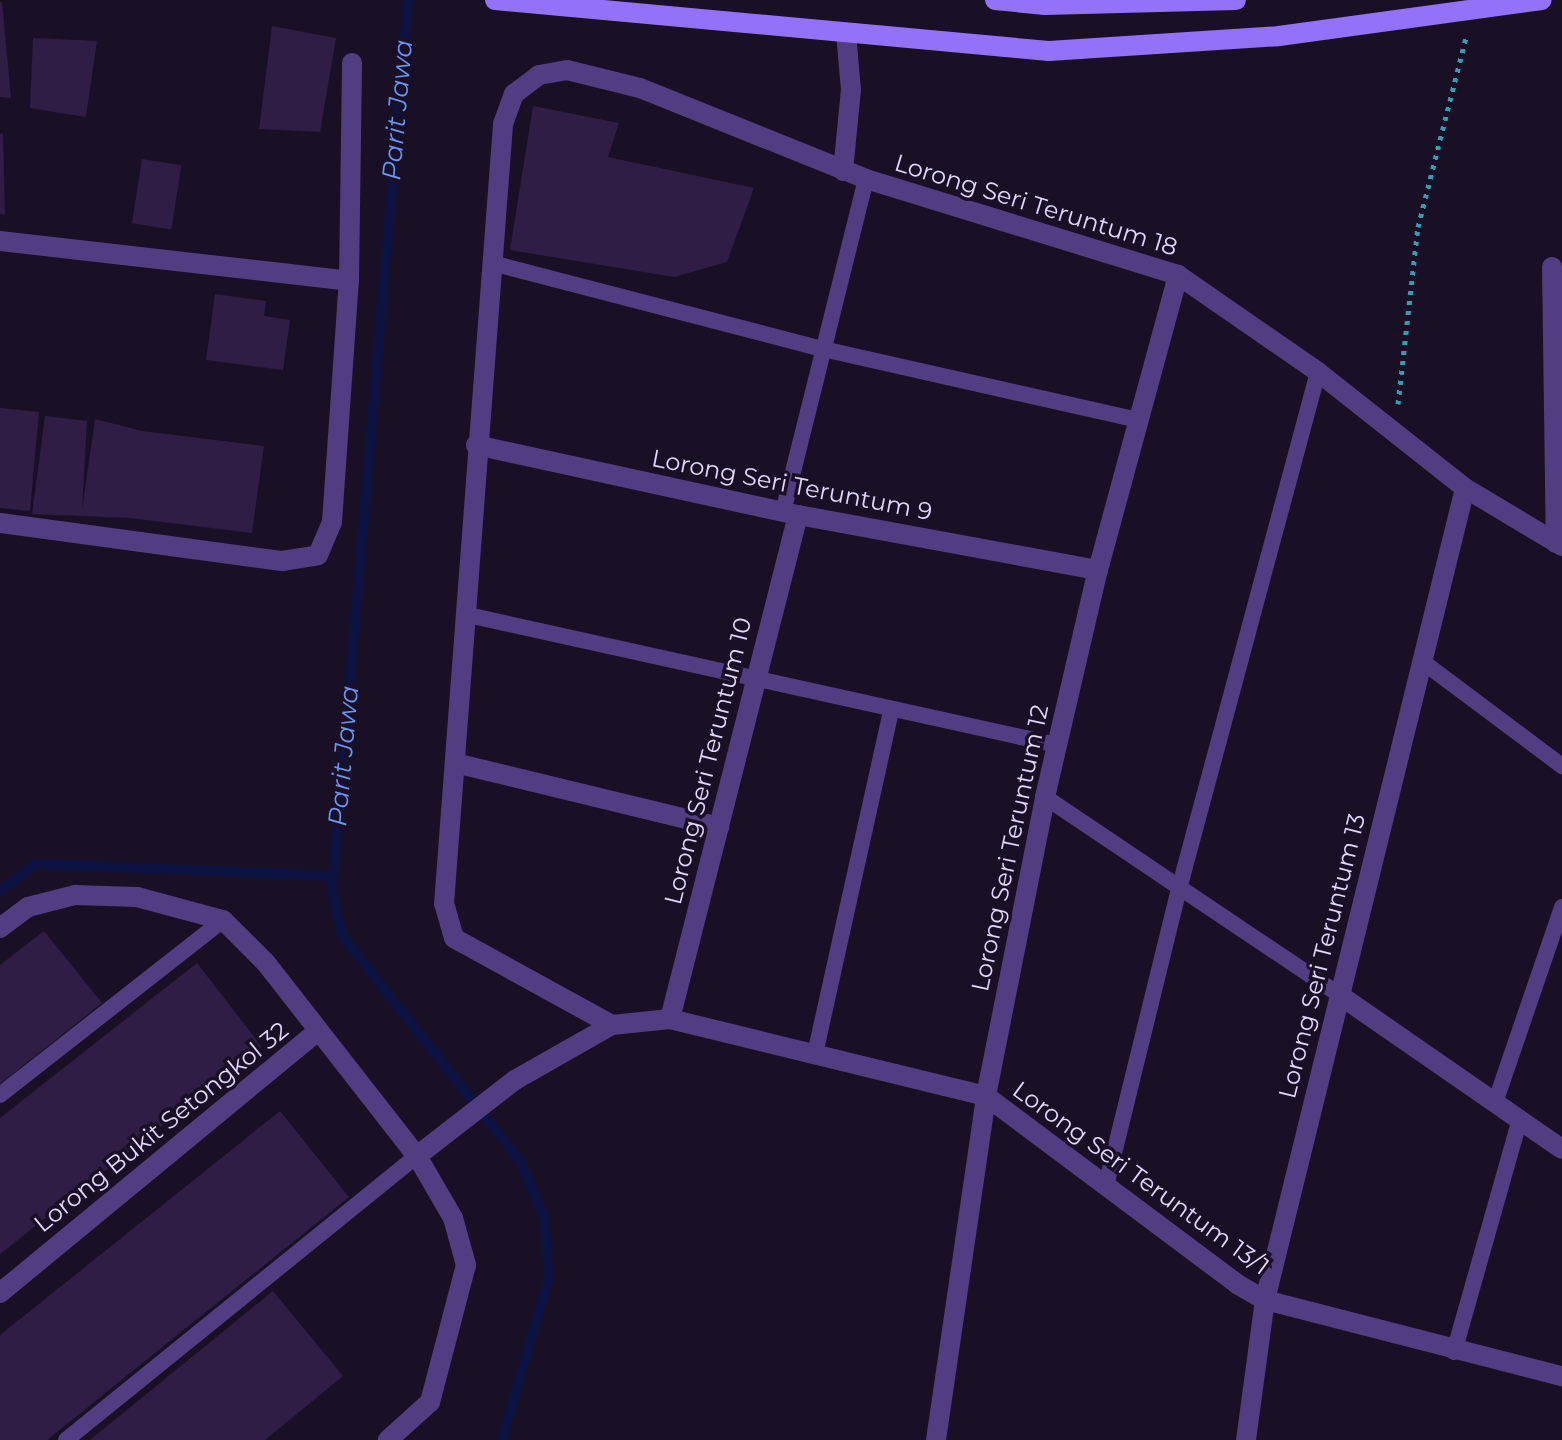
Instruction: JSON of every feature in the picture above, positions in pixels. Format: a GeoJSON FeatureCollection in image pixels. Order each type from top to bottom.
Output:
{"type":"FeatureCollection","features":[{"type":"Feature","properties":{"kind":"main road"},"geometry":{"type":"LineString","coordinates":[[495,0],[1049,51],[1279,36],[1473,12],[1542,0]]}},
{"type":"Feature","properties":{"kind":"main road"},"geometry":{"type":"LineString","coordinates":[[995,0],[1045,5],[1236,0]]}},
{"type":"Feature","properties":{"kind":"street"},"geometry":{"type":"LineString","coordinates":[[843,171],[851,90],[846,33]]}},
{"type":"Feature","properties":{"kind":"street"},"geometry":{"type":"LineString","coordinates":[[0,523],[282,561],[318,555],[332,522],[349,281],[352,63]]}},
{"type":"Feature","properties":{"kind":"street","name":"Lorong Seri Teruntum 18"},"geometry":{"type":"LineString","coordinates":[[492,263],[503,124],[514,94],[539,75],[567,70],[640,88],[866,179],[1178,275],[1318,372],[1465,488],[1559,544]]}},
{"type":"Feature","properties":{"kind":"street"},"geometry":{"type":"LineString","coordinates":[[0,241],[349,281]]}},
{"type":"Feature","properties":{"kind":"street"},"geometry":{"type":"LineString","coordinates":[[492,263],[444,904],[454,938],[612,1025]]}},
{"type":"Feature","properties":{"kind":"street"},"geometry":{"type":"LineString","coordinates":[[1552,267],[1559,544]]}},
{"type":"Feature","properties":{"kind":"street","name":"Lorong Seri Teruntum 12"},"geometry":{"type":"LineString","coordinates":[[936,1440],[986,1096],[1045,797],[1098,570],[1178,275]]}},
{"type":"Feature","properties":{"kind":"street","name":"Lorong Seri Teruntum 9"},"geometry":{"type":"LineString","coordinates":[[476,445],[790,514],[1098,570]]}},
{"type":"Feature","properties":{"kind":"street","name":"Lorong Seri Teruntum 13"},"geometry":{"type":"LineString","coordinates":[[1246,1440],[1265,1300],[1465,488]]}},
{"type":"Feature","properties":{"kind":"street","name":"Lorong Seri Teruntum 10"},"geometry":{"type":"LineString","coordinates":[[670,1019],[719,827],[790,514]]}},
{"type":"Feature","properties":{"kind":"street"},"geometry":{"type":"LineString","coordinates":[[455,763],[719,827]]}},
{"type":"Feature","properties":{"kind":"street"},"geometry":{"type":"LineString","coordinates":[[0,928],[28,907],[75,895],[137,897],[223,920],[266,963],[417,1156],[453,1218],[466,1265],[430,1402],[388,1440]]}},
{"type":"Feature","properties":{"kind":"street"},"geometry":{"type":"LineString","coordinates":[[1338,994],[1496,1100],[1562,1149]]}},
{"type":"Feature","properties":{"kind":"street"},"geometry":{"type":"LineString","coordinates":[[417,1156],[515,1080],[612,1025],[670,1019],[986,1096]]}},
{"type":"Feature","properties":{"kind":"street","name":"Lorong Bukit Setongkol 32"},"geometry":{"type":"LineString","coordinates":[[0,1293],[318,1031]]}},
{"type":"Feature","properties":{"kind":"street","name":"Lorong Seri Teruntum 13/1"},"geometry":{"type":"LineString","coordinates":[[986,1096],[1265,1300]]}},
{"type":"Feature","properties":{"kind":"street"},"geometry":{"type":"LineString","coordinates":[[1265,1300],[1454,1352],[1562,1376]]}},
{"type":"Feature","properties":{"kind":"lane"},"geometry":{"type":"LineString","coordinates":[[790,514],[823,349],[866,179]]}},
{"type":"Feature","properties":{"kind":"lane"},"geometry":{"type":"LineString","coordinates":[[492,263],[823,349],[1137,420]]}},
{"type":"Feature","properties":{"kind":"lane"},"geometry":{"type":"LineString","coordinates":[[1106,1186],[1179,889],[1318,372]]}},
{"type":"Feature","properties":{"kind":"lane"},"geometry":{"type":"LineString","coordinates":[[468,615],[1057,745]]}},
{"type":"Feature","properties":{"kind":"lane"},"geometry":{"type":"LineString","coordinates":[[1423,662],[1562,766]]}},
{"type":"Feature","properties":{"kind":"lane"},"geometry":{"type":"LineString","coordinates":[[815,1054],[891,710]]}},
{"type":"Feature","properties":{"kind":"lane"},"geometry":{"type":"LineString","coordinates":[[1045,797],[1338,994]]}},
{"type":"Feature","properties":{"kind":"lane"},"geometry":{"type":"LineString","coordinates":[[1496,1100],[1562,907]]}},
{"type":"Feature","properties":{"kind":"lane"},"geometry":{"type":"LineString","coordinates":[[0,1095],[223,920]]}},
{"type":"Feature","properties":{"kind":"lane"},"geometry":{"type":"LineString","coordinates":[[1454,1352],[1520,1118]]}},
{"type":"Feature","properties":{"kind":"lane"},"geometry":{"type":"LineString","coordinates":[[66,1440],[417,1156]]}},
{"type":"Feature","properties":{"kind":"path"},"geometry":{"type":"LineString","coordinates":[[1396,433],[1407,289],[1418,227],[1473,12]]}},
{"type":"Feature","properties":{"kind":"building"},"geometry":{"type":"Polygon","coordinates":[[[2,2],[11,98],[0,97],[2,2]]]}},
{"type":"Feature","properties":{"kind":"building"},"geometry":{"type":"Polygon","coordinates":[[[272,26],[336,38],[320,132],[259,129],[272,26]]]}},
{"type":"Feature","properties":{"kind":"building"},"geometry":{"type":"Polygon","coordinates":[[[33,38],[97,41],[86,117],[30,108],[33,38]]]}},
{"type":"Feature","properties":{"kind":"building"},"geometry":{"type":"Polygon","coordinates":[[[533,106],[619,123],[608,157],[754,188],[727,262],[674,277],[510,250],[533,106]]]}},
{"type":"Feature","properties":{"kind":"building"},"geometry":{"type":"Polygon","coordinates":[[[0,134],[3,134],[5,215],[0,214],[0,134]]]}},
{"type":"Feature","properties":{"kind":"building"},"geometry":{"type":"Polygon","coordinates":[[[142,159],[182,165],[171,229],[132,223],[142,159]]]}},
{"type":"Feature","properties":{"kind":"building"},"geometry":{"type":"Polygon","coordinates":[[[215,294],[266,301],[264,316],[290,320],[283,370],[206,360],[215,294]]]}},
{"type":"Feature","properties":{"kind":"building"},"geometry":{"type":"Polygon","coordinates":[[[0,408],[39,412],[30,511],[0,508],[0,408]]]}},
{"type":"Feature","properties":{"kind":"building"},"geometry":{"type":"Polygon","coordinates":[[[45,416],[87,421],[82,510],[95,419],[142,431],[264,446],[252,533],[130,518],[32,514],[45,416]]]}},
{"type":"Feature","properties":{"kind":"building"},"geometry":{"type":"Polygon","coordinates":[[[44,931],[102,1003],[0,1084],[0,965],[44,931]]]}},
{"type":"Feature","properties":{"kind":"building"},"geometry":{"type":"Polygon","coordinates":[[[197,963],[262,1047],[0,1254],[0,1118],[197,963]]]}},
{"type":"Feature","properties":{"kind":"building"},"geometry":{"type":"Polygon","coordinates":[[[280,1111],[349,1197],[47,1440],[0,1440],[0,1335],[280,1111]]]}},
{"type":"Feature","properties":{"kind":"building"},"geometry":{"type":"Polygon","coordinates":[[[273,1291],[343,1376],[265,1440],[90,1440],[273,1291]]]}},
{"type":"Feature","properties":{"kind":"waterway","name":"Parit Jawa"},"geometry":{"type":"LineString","coordinates":[[408,0],[332,891],[343,937],[521,1162],[544,1218],[549,1277],[502,1440]]}},
{"type":"Feature","properties":{"kind":"waterway"},"geometry":{"type":"LineString","coordinates":[[0,891],[36,864],[333,876]]}}]}
